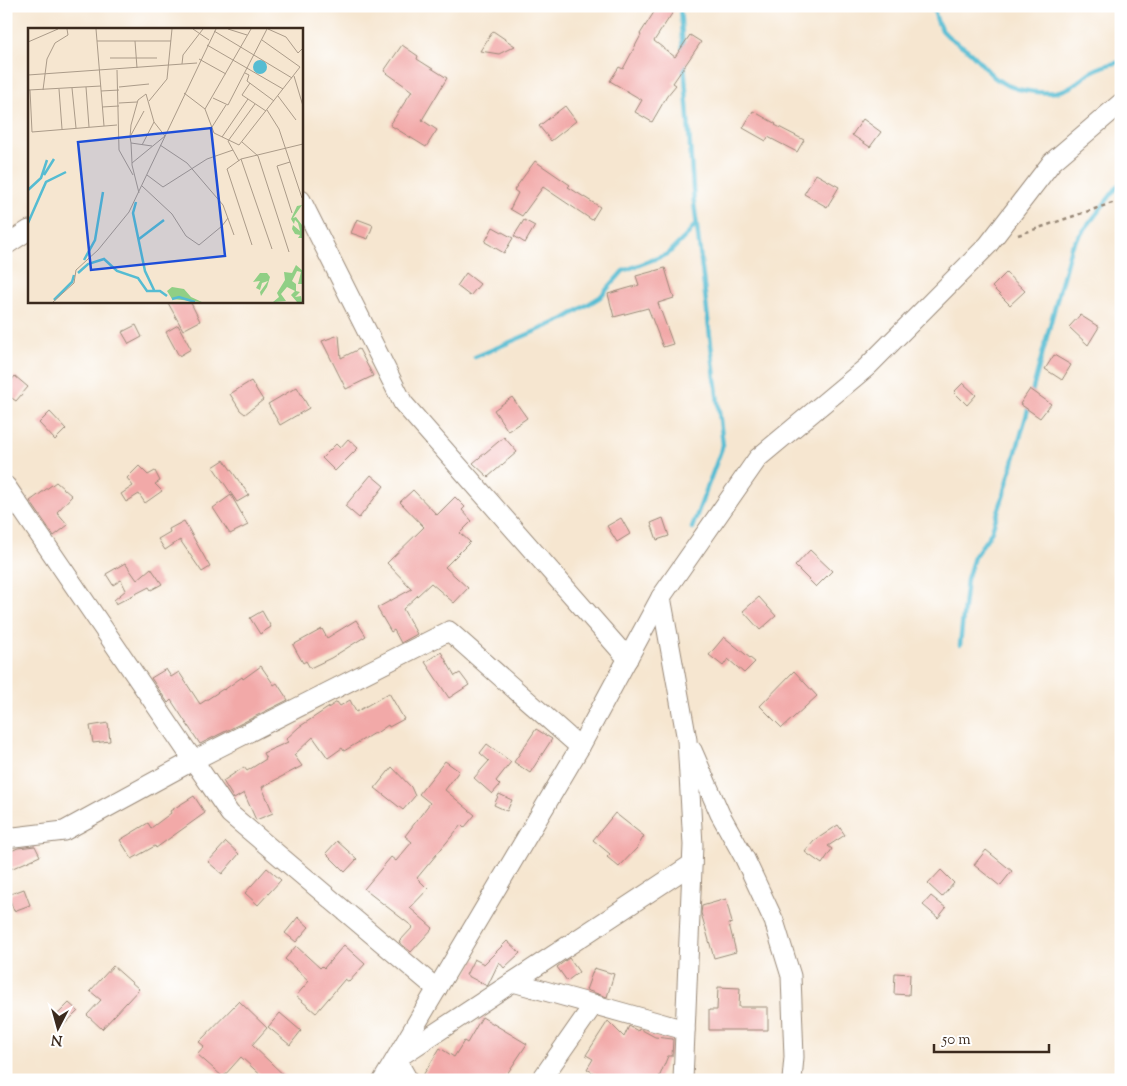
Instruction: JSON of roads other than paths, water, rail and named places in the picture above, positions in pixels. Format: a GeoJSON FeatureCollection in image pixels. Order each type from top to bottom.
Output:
{"type":"FeatureCollection","features":[{"type":"Feature","properties":{"kind":"street"},"geometry":{"type":"LineString","coordinates":[[383,1080],[580,747],[661,597],[758,458],[867,367],[988,245],[1052,162],[1121,103]]}},
{"type":"Feature","properties":{"kind":"street"},"geometry":{"type":"LineString","coordinates":[[302,202],[403,403],[628,659]]}},
{"type":"Feature","properties":{"kind":"street"},"geometry":{"type":"LineString","coordinates":[[6,245],[28,231]]}},
{"type":"Feature","properties":{"kind":"street"},"geometry":{"type":"LineString","coordinates":[[6,486],[230,814],[437,989]]}},
{"type":"Feature","properties":{"kind":"street"},"geometry":{"type":"LineString","coordinates":[[661,597],[687,740],[693,845],[683,1080]]}},
{"type":"Feature","properties":{"kind":"street"},"geometry":{"type":"LineString","coordinates":[[6,838],[64,830],[194,760],[449,631],[580,747]]}},
{"type":"Feature","properties":{"kind":"street"},"geometry":{"type":"LineString","coordinates":[[687,740],[720,814],[745,859],[774,921],[791,976],[794,1057],[792,1080]]}},
{"type":"Feature","properties":{"kind":"street"},"geometry":{"type":"LineString","coordinates":[[396,1059],[692,864]]}},
{"type":"Feature","properties":{"kind":"street"},"geometry":{"type":"LineString","coordinates":[[513,982],[685,1030]]}},
{"type":"Feature","properties":{"kind":"street"},"geometry":{"type":"LineString","coordinates":[[541,1080],[594,1004]]}},
{"type":"Feature","properties":{"kind":"street"},"geometry":{"type":"LineString","coordinates":[[396,1059],[408,1080]]}},
{"type":"Feature","properties":{"kind":"waterway"},"geometry":{"type":"LineString","coordinates":[[680,6],[683,52]]}},
{"type":"Feature","properties":{"kind":"waterway"},"geometry":{"type":"LineString","coordinates":[[933,6],[942,30],[970,52],[994,77],[1015,88],[1040,92],[1061,91],[1097,69],[1121,62]]}},
{"type":"Feature","properties":{"kind":"waterway"},"geometry":{"type":"LineString","coordinates":[[684,62],[694,202],[723,445],[692,528]]}},
{"type":"Feature","properties":{"kind":"waterway"},"geometry":{"type":"LineString","coordinates":[[1031,396],[1071,247],[1121,182]]}},
{"type":"Feature","properties":{"kind":"waterway"},"geometry":{"type":"LineString","coordinates":[[475,357],[564,319],[600,297],[623,271],[668,254],[689,233],[696,223]]}},
{"type":"Feature","properties":{"kind":"waterway"},"geometry":{"type":"LineString","coordinates":[[960,645],[967,579],[974,557],[991,533],[1029,406]]}}]}
